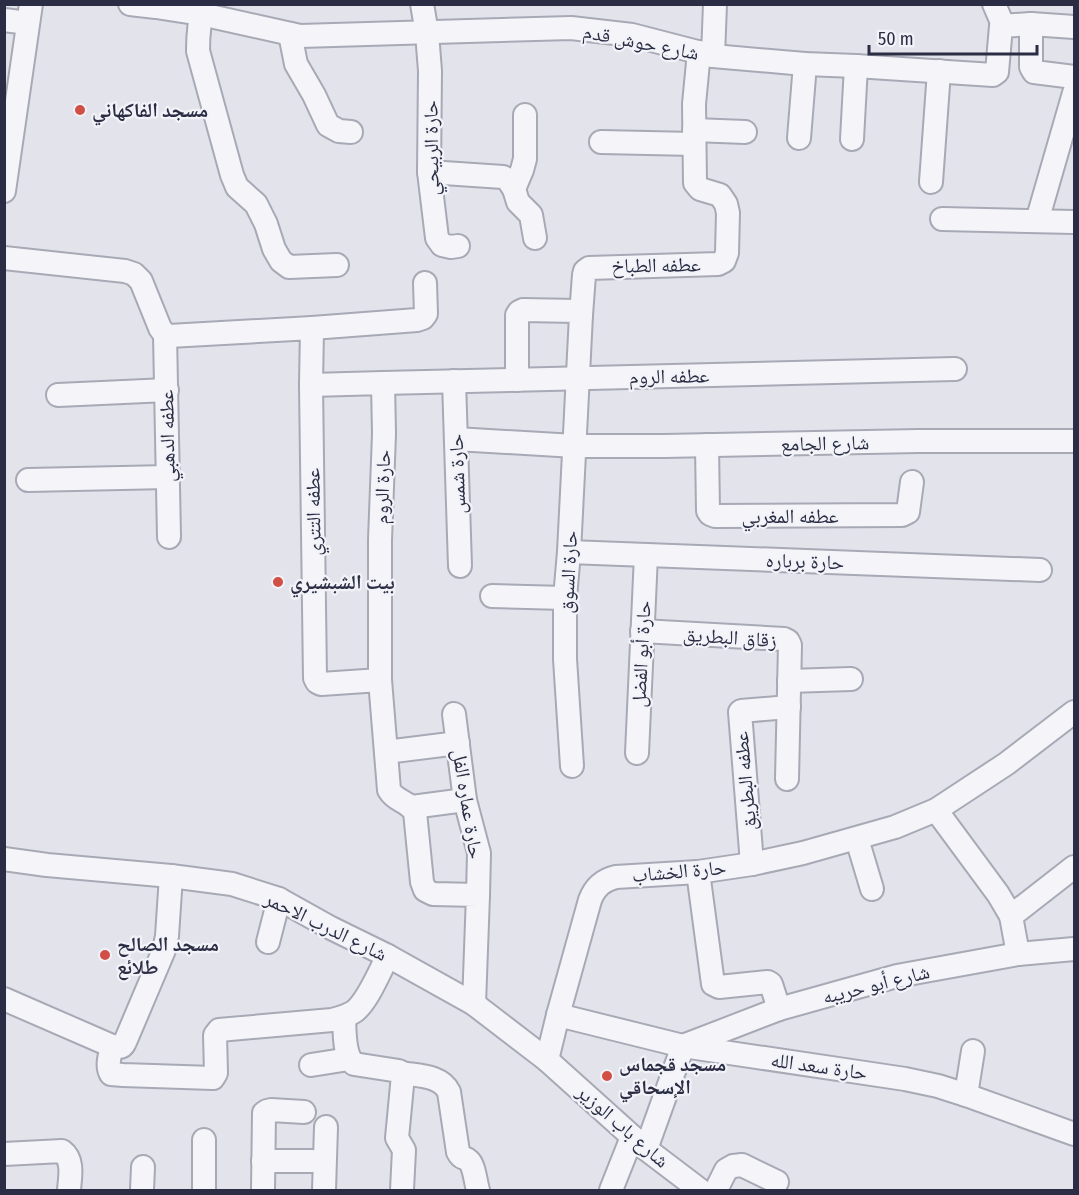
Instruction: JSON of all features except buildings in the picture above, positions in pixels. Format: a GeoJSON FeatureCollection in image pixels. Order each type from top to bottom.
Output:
{"type":"FeatureCollection","features":[{"type":"Feature","properties":{"kind":"street","name":"شارع حوش قدم"},"geometry":{"type":"LineString","coordinates":[[130,4],[202,9],[300,36],[582,29],[632,35],[706,54],[805,64],[995,74],[1000,27],[1003,25]]}},
{"type":"Feature","properties":{"kind":"street","name":"حارة الربيحي"},"geometry":{"type":"LineString","coordinates":[[422,4],[430,71],[429,172],[437,238],[442,245],[458,246]]}},
{"type":"Feature","properties":{"kind":"street","name":"عطفه الطباخ"},"geometry":{"type":"LineString","coordinates":[[581,315],[584,275],[589,268],[718,264],[724,261],[727,253],[728,213],[726,204],[720,195],[700,189],[695,183],[693,104],[706,54],[715,4]]}},
{"type":"Feature","properties":{"kind":"street"},"geometry":{"type":"LineString","coordinates":[[994,4],[1003,25],[1074,27]]}},
{"type":"Feature","properties":{"kind":"street"},"geometry":{"type":"LineString","coordinates":[[202,9],[198,31],[198,51],[237,187],[256,204],[281,261],[289,267],[337,266]]}},
{"type":"Feature","properties":{"kind":"street"},"geometry":{"type":"LineString","coordinates":[[4,20],[30,14],[4,191]]}},
{"type":"Feature","properties":{"kind":"street"},"geometry":{"type":"LineString","coordinates":[[1031,24],[1032,70],[1074,77]]}},
{"type":"Feature","properties":{"kind":"street"},"geometry":{"type":"LineString","coordinates":[[290,34],[296,64],[328,125],[339,131],[351,132]]}},
{"type":"Feature","properties":{"kind":"street"},"geometry":{"type":"LineString","coordinates":[[799,138],[805,64]]}},
{"type":"Feature","properties":{"kind":"street"},"geometry":{"type":"LineString","coordinates":[[852,139],[856,66]]}},
{"type":"Feature","properties":{"kind":"street"},"geometry":{"type":"LineString","coordinates":[[931,182],[939,71]]}},
{"type":"Feature","properties":{"kind":"street"},"geometry":{"type":"LineString","coordinates":[[1037,221],[1067,146],[1074,93]]}},
{"type":"Feature","properties":{"kind":"street"},"geometry":{"type":"LineString","coordinates":[[514,189],[525,159],[525,115]]}},
{"type":"Feature","properties":{"kind":"street"},"geometry":{"type":"LineString","coordinates":[[601,142],[745,132]]}},
{"type":"Feature","properties":{"kind":"street"},"geometry":{"type":"LineString","coordinates":[[429,172],[503,177],[508,180],[518,202],[531,215],[535,238]]}},
{"type":"Feature","properties":{"kind":"street"},"geometry":{"type":"LineString","coordinates":[[942,219],[1074,222]]}},
{"type":"Feature","properties":{"kind":"street"},"geometry":{"type":"LineString","coordinates":[[4,258],[125,271],[134,274],[141,281],[160,328],[165,334],[174,336],[417,320],[426,314],[425,283]]}},
{"type":"Feature","properties":{"kind":"street"},"geometry":{"type":"LineString","coordinates":[[517,380],[517,315],[519,312],[523,310],[577,311],[581,315]]}},
{"type":"Feature","properties":{"kind":"street","name":"حارة السوق"},"geometry":{"type":"LineString","coordinates":[[572,766],[565,659],[565,598],[581,315]]}},
{"type":"Feature","properties":{"kind":"street"},"geometry":{"type":"LineString","coordinates":[[312,327],[311,385],[383,383]]}},
{"type":"Feature","properties":{"kind":"street","name":"عطفه الدهبي"},"geometry":{"type":"LineString","coordinates":[[165,334],[169,537]]}},
{"type":"Feature","properties":{"kind":"street","name":"عطفه الروم"},"geometry":{"type":"LineString","coordinates":[[383,383],[955,369]]}},
{"type":"Feature","properties":{"kind":"street","name":"حارة شمس"},"geometry":{"type":"LineString","coordinates":[[454,381],[460,567]]}},
{"type":"Feature","properties":{"kind":"street","name":"حارة الروم"},"geometry":{"type":"LineString","coordinates":[[383,383],[380,680],[389,790],[398,800],[412,807]]}},
{"type":"Feature","properties":{"kind":"street","name":"عطفه التتري"},"geometry":{"type":"LineString","coordinates":[[311,385],[315,678],[321,684],[380,680]]}},
{"type":"Feature","properties":{"kind":"street"},"geometry":{"type":"LineString","coordinates":[[58,395],[167,390]]}},
{"type":"Feature","properties":{"kind":"street","name":"شارع الجامع"},"geometry":{"type":"LineString","coordinates":[[456,439],[575,446],[1074,441]]}},
{"type":"Feature","properties":{"kind":"street","name":"عطفه المغربي"},"geometry":{"type":"LineString","coordinates":[[707,446],[708,511],[715,516],[902,516],[908,512],[912,482]]}},
{"type":"Feature","properties":{"kind":"street"},"geometry":{"type":"LineString","coordinates":[[28,480],[168,477]]}},
{"type":"Feature","properties":{"kind":"street","name":"حارة برباره"},"geometry":{"type":"LineString","coordinates":[[569,552],[1040,570]]}},
{"type":"Feature","properties":{"kind":"street","name":"حارة أبو الفضل"},"geometry":{"type":"LineString","coordinates":[[637,753],[646,555]]}},
{"type":"Feature","properties":{"kind":"street"},"geometry":{"type":"LineString","coordinates":[[492,596],[565,598]]}},
{"type":"Feature","properties":{"kind":"street","name":"زقاق البطريق"},"geometry":{"type":"LineString","coordinates":[[642,631],[788,641],[790,645],[787,778]]}},
{"type":"Feature","properties":{"kind":"street"},"geometry":{"type":"LineString","coordinates":[[789,681],[851,679]]}},
{"type":"Feature","properties":{"kind":"street","name":"عطفه البطريق"},"geometry":{"type":"LineString","coordinates":[[752,864],[740,712],[789,707]]}},
{"type":"Feature","properties":{"kind":"street","name":"حارة الخشاب"},"geometry":{"type":"LineString","coordinates":[[547,1060],[590,900],[593,891],[607,879],[698,872],[752,864],[857,839],[895,827],[936,810],[1006,764],[1074,712]]}},
{"type":"Feature","properties":{"kind":"street","name":"حارة عماره الفل"},"geometry":{"type":"LineString","coordinates":[[454,714],[465,800],[479,853],[478,895]]}},
{"type":"Feature","properties":{"kind":"street"},"geometry":{"type":"LineString","coordinates":[[386,752],[458,743]]}},
{"type":"Feature","properties":{"kind":"street"},"geometry":{"type":"LineString","coordinates":[[465,800],[412,807],[415,812],[422,882],[425,890],[433,894],[478,895],[474,1004]]}},
{"type":"Feature","properties":{"kind":"street"},"geometry":{"type":"LineString","coordinates":[[936,810],[998,894],[1011,916],[1018,954]]}},
{"type":"Feature","properties":{"kind":"street"},"geometry":{"type":"LineString","coordinates":[[857,839],[872,889]]}},
{"type":"Feature","properties":{"kind":"street","name":"شارع الدرب الاحمر"},"geometry":{"type":"LineString","coordinates":[[4,859],[232,884],[279,899],[474,1004],[547,1060]]}},
{"type":"Feature","properties":{"kind":"street"},"geometry":{"type":"LineString","coordinates":[[1011,916],[1074,867]]}},
{"type":"Feature","properties":{"kind":"street"},"geometry":{"type":"LineString","coordinates":[[698,872],[713,984],[719,987],[768,982],[771,984],[779,1009]]}},
{"type":"Feature","properties":{"kind":"street"},"geometry":{"type":"LineString","coordinates":[[4,999],[112,1046],[118,1048],[124,1045],[164,950],[171,876]]}},
{"type":"Feature","properties":{"kind":"street"},"geometry":{"type":"LineString","coordinates":[[268,942],[279,899]]}},
{"type":"Feature","properties":{"kind":"street","name":"شارع أبو حريبه"},"geometry":{"type":"LineString","coordinates":[[683,1046],[779,1009],[897,976],[1018,954],[1074,949]]}},
{"type":"Feature","properties":{"kind":"street"},"geometry":{"type":"LineString","coordinates":[[112,1046],[108,1066],[111,1074],[213,1078],[216,1073],[215,1035],[219,1030],[344,1017],[355,1011],[363,1002],[388,956]]}},
{"type":"Feature","properties":{"kind":"street","name":"حارة سعد الله"},"geometry":{"type":"LineString","coordinates":[[558,1015],[683,1046],[905,1079],[938,1086],[1074,1134]]}},
{"type":"Feature","properties":{"kind":"street"},"geometry":{"type":"LineString","coordinates":[[344,1017],[347,1053],[354,1064],[434,1079],[446,1086],[449,1092],[458,1152],[462,1158],[470,1162],[478,1191]]}},
{"type":"Feature","properties":{"kind":"street"},"geometry":{"type":"LineString","coordinates":[[610,1191],[639,1143],[683,1046]]}},
{"type":"Feature","properties":{"kind":"street"},"geometry":{"type":"LineString","coordinates":[[966,1095],[973,1051]]}},
{"type":"Feature","properties":{"kind":"street"},"geometry":{"type":"LineString","coordinates":[[310,1065],[349,1059]]}},
{"type":"Feature","properties":{"kind":"street","name":"شارع باب الوزير"},"geometry":{"type":"LineString","coordinates":[[547,1060],[639,1143],[700,1191]]}},
{"type":"Feature","properties":{"kind":"street"},"geometry":{"type":"LineString","coordinates":[[402,1073],[397,1138],[404,1150],[402,1191]]}},
{"type":"Feature","properties":{"kind":"street"},"geometry":{"type":"LineString","coordinates":[[263,1191],[264,1113],[267,1111],[304,1112]]}},
{"type":"Feature","properties":{"kind":"street"},"geometry":{"type":"LineString","coordinates":[[324,1191],[326,1127]]}},
{"type":"Feature","properties":{"kind":"street"},"geometry":{"type":"LineString","coordinates":[[204,1140],[204,1191]]}},
{"type":"Feature","properties":{"kind":"street"},"geometry":{"type":"LineString","coordinates":[[4,1154],[62,1151],[70,1161],[69,1191]]}},
{"type":"Feature","properties":{"kind":"street"},"geometry":{"type":"LineString","coordinates":[[263,1161],[312,1161]]}},
{"type":"Feature","properties":{"kind":"street"},"geometry":{"type":"LineString","coordinates":[[716,1191],[726,1170],[733,1166],[742,1165],[777,1182]]}},
{"type":"Feature","properties":{"kind":"street"},"geometry":{"type":"LineString","coordinates":[[142,1191],[143,1167]]}},
{"type":"Feature","properties":{"kind":"place","name":"مسجد الفاكهاني"},"geometry":{"type":"Point","coordinates":[80,110]}},
{"type":"Feature","properties":{"kind":"place","name":"بيت الشبشيري"},"geometry":{"type":"Point","coordinates":[278,582]}},
{"type":"Feature","properties":{"kind":"place","name":"مسجد الصالح طلائع"},"geometry":{"type":"Point","coordinates":[105,955]}},
{"type":"Feature","properties":{"kind":"place","name":"مسجد قجماس الإسحاقي"},"geometry":{"type":"Point","coordinates":[607,1076]}}]}
